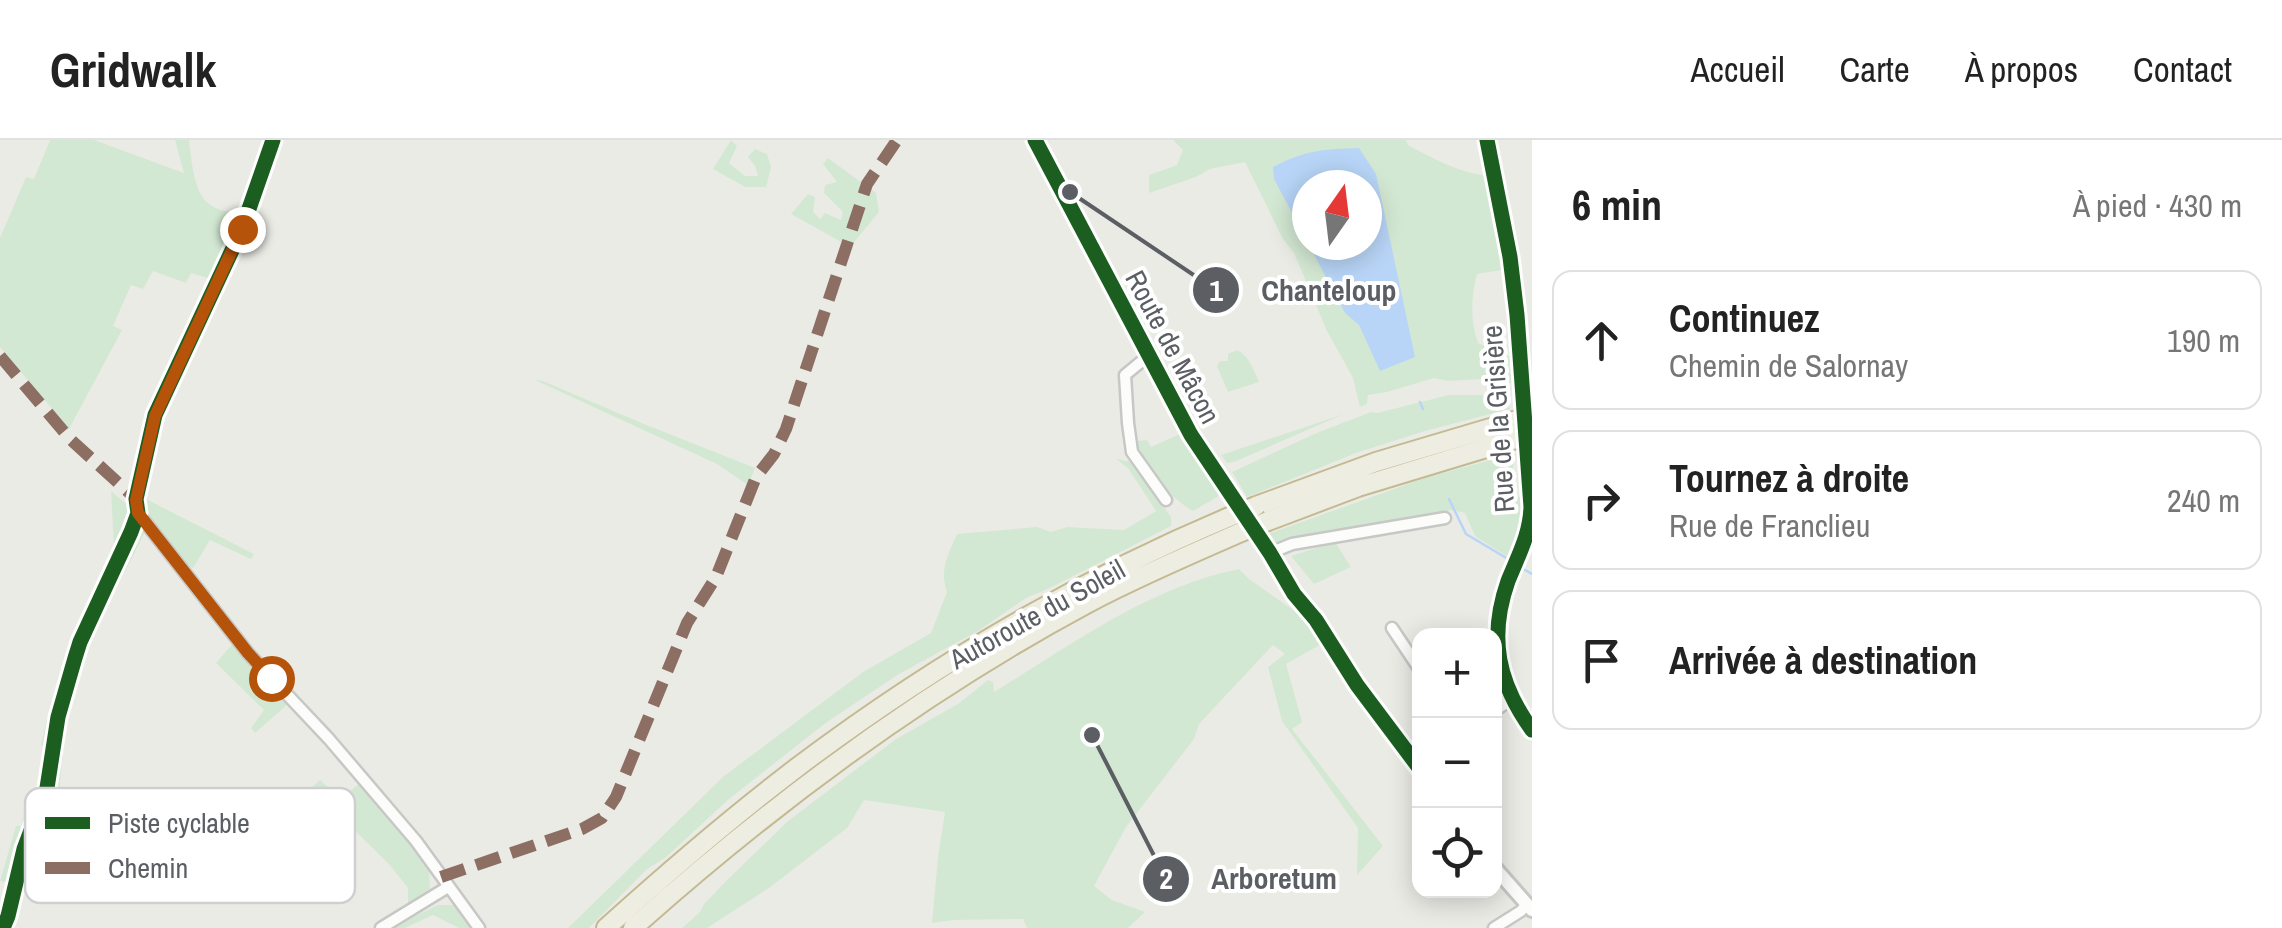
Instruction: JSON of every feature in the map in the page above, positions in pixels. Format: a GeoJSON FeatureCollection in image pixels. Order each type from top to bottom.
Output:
{"type":"FeatureCollection","features":[{"type":"Feature","properties":{"kind":"highway","name":"Autoroute du Soleil"},"geometry":{"type":"LineString","coordinates":[[632,928],[766,814],[853,748],[1009,647],[1250,518],[1376,462],[1524,428]]}},
{"type":"Feature","properties":{"kind":"highway","name":"Autoroute du Soleil"},"geometry":{"type":"LineString","coordinates":[[606,928],[752,802],[893,699],[1084,585],[1173,541],[1250,518]]}},
{"type":"Feature","properties":{"kind":"street"},"geometry":{"type":"LineString","coordinates":[[47,788],[58,717],[80,642],[138,513],[136,500],[155,416],[242,229],[273,140]]}},
{"type":"Feature","properties":{"kind":"street","name":"Route de Mâcon"},"geometry":{"type":"LineString","coordinates":[[1035,140],[1191,435],[1250,518],[1294,594],[1412,757]]}},
{"type":"Feature","properties":{"kind":"street","name":"Rue de la Grisière"},"geometry":{"type":"LineString","coordinates":[[1487,140],[1517,315],[1531,527],[1504,596],[1498,635],[1500,672],[1532,730]]}},
{"type":"Feature","properties":{"kind":"street"},"geometry":{"type":"LineString","coordinates":[[1148,356],[1125,375],[1128,423],[1132,452],[1166,500]]}},
{"type":"Feature","properties":{"kind":"street"},"geometry":{"type":"LineString","coordinates":[[138,513],[248,653],[416,841],[479,928]]}},
{"type":"Feature","properties":{"kind":"street"},"geometry":{"type":"LineString","coordinates":[[1270,552],[1292,544],[1445,518]]}},
{"type":"Feature","properties":{"kind":"street"},"geometry":{"type":"LineString","coordinates":[[1392,628],[1412,658]]}},
{"type":"Feature","properties":{"kind":"street"},"geometry":{"type":"LineString","coordinates":[[1502,706],[1512,699]]}},
{"type":"Feature","properties":{"kind":"street"},"geometry":{"type":"LineString","coordinates":[[3,928],[25,846]]}},
{"type":"Feature","properties":{"kind":"street"},"geometry":{"type":"LineString","coordinates":[[1494,928],[1529,907],[1502,875]]}},
{"type":"Feature","properties":{"kind":"street"},"geometry":{"type":"LineString","coordinates":[[381,928],[448,887]]}},
{"type":"Feature","properties":{"kind":"green space"},"geometry":{"type":"Polygon","coordinates":[[[50,140],[94,140],[184,173],[175,140],[189,140],[194,175],[204,199],[216,208],[242,214],[211,279],[191,273],[186,283],[153,271],[143,289],[131,285],[113,326],[122,330],[69,429],[0,347],[0,238],[26,177],[34,179],[50,140]]]}},
{"type":"Feature","properties":{"kind":"green space"},"geometry":{"type":"Polygon","coordinates":[[[731,140],[737,146],[729,163],[745,176],[758,176],[748,157],[755,149],[767,154],[771,167],[766,187],[745,187],[713,169],[731,140]]]}},
{"type":"Feature","properties":{"kind":"green space"},"geometry":{"type":"Polygon","coordinates":[[[1173,140],[1406,140],[1408,145],[1446,164],[1487,176],[1501,270],[1477,274],[1474,326],[1478,343],[1511,357],[1512,383],[1434,378],[1368,395],[1367,404],[1360,407],[1353,378],[1327,331],[1297,260],[1382,260],[1382,170],[1292,170],[1292,250],[1245,162],[1210,169],[1149,193],[1149,175],[1177,165],[1183,150],[1173,140]]]}},
{"type":"Feature","properties":{"kind":"green space"},"geometry":{"type":"Polygon","coordinates":[[[828,158],[876,193],[879,212],[850,247],[791,214],[808,194],[815,197],[813,212],[820,219],[825,213],[841,220],[843,212],[824,193],[825,185],[837,182],[823,164],[828,158]]]}},
{"type":"Feature","properties":{"kind":"green space"},"geometry":{"type":"Polygon","coordinates":[[[1237,350],[1248,360],[1259,382],[1228,392],[1217,366],[1237,350]]]}},
{"type":"Feature","properties":{"kind":"green space"},"geometry":{"type":"Polygon","coordinates":[[[535,380],[755,468],[748,485],[717,464],[535,380]]]}},
{"type":"Feature","properties":{"kind":"green space"},"geometry":{"type":"Polygon","coordinates":[[[1449,395],[1506,395],[1510,409],[1356,453],[1247,497],[1232,472],[1371,412],[1449,395]]]}},
{"type":"Feature","properties":{"kind":"green space"},"geometry":{"type":"Polygon","coordinates":[[[1344,414],[1234,462],[1227,463],[1221,455],[1344,414]]]}},
{"type":"Feature","properties":{"kind":"green space"},"geometry":{"type":"Polygon","coordinates":[[[1180,434],[1222,494],[1193,511],[1158,480],[1136,441],[1147,440],[1151,447],[1180,434]]]}},
{"type":"Feature","properties":{"kind":"green space"},"geometry":{"type":"Polygon","coordinates":[[[1516,453],[1506,496],[1523,497],[1516,542],[1509,558],[1475,536],[1465,513],[1452,510],[1289,540],[1276,546],[1268,534],[1425,478],[1516,453]]]}},
{"type":"Feature","properties":{"kind":"green space"},"geometry":{"type":"Polygon","coordinates":[[[1116,459],[1131,462],[1171,517],[1171,526],[1026,598],[827,722],[647,869],[589,928],[568,928],[724,776],[863,672],[931,633],[947,592],[944,570],[957,534],[1037,527],[1051,532],[1067,527],[1124,530],[1156,511],[1128,468],[1116,459]]]}},
{"type":"Feature","properties":{"kind":"green space"},"geometry":{"type":"Polygon","coordinates":[[[111,491],[131,508],[133,517],[111,564],[114,549],[111,491]]]}},
{"type":"Feature","properties":{"kind":"green space"},"geometry":{"type":"Polygon","coordinates":[[[144,498],[254,554],[251,559],[210,540],[193,568],[185,564],[145,511],[144,498]]]}},
{"type":"Feature","properties":{"kind":"green space"},"geometry":{"type":"Polygon","coordinates":[[[138,520],[146,530],[81,659],[68,709],[59,788],[45,788],[77,657],[138,520]]]}},
{"type":"Feature","properties":{"kind":"green space"},"geometry":{"type":"Polygon","coordinates":[[[1335,542],[1351,567],[1314,584],[1291,556],[1335,542]]]}},
{"type":"Feature","properties":{"kind":"green space"},"geometry":{"type":"Polygon","coordinates":[[[1239,569],[1299,614],[1325,642],[1286,664],[1302,722],[1292,729],[1383,846],[1357,875],[1358,828],[1282,721],[1268,667],[1285,654],[1273,645],[1199,724],[1194,739],[1126,827],[1094,886],[1112,900],[1145,912],[1128,928],[1027,928],[1023,919],[932,923],[945,812],[864,800],[847,828],[769,888],[707,928],[682,928],[788,821],[896,739],[958,704],[988,680],[993,682],[994,692],[1142,603],[1239,569]]]}},
{"type":"Feature","properties":{"kind":"green space"},"geometry":{"type":"Polygon","coordinates":[[[84,621],[48,750],[41,745],[50,705],[77,623],[84,621]]]}},
{"type":"Feature","properties":{"kind":"green space"},"geometry":{"type":"Polygon","coordinates":[[[235,641],[289,703],[255,733],[251,728],[264,710],[216,663],[235,641]]]}},
{"type":"Feature","properties":{"kind":"green space"},"geometry":{"type":"Polygon","coordinates":[[[320,780],[329,788],[311,788],[320,780]]]}},
{"type":"Feature","properties":{"kind":"green space"},"geometry":{"type":"Polygon","coordinates":[[[362,782],[429,868],[430,892],[408,906],[408,888],[355,831],[354,788],[362,782]]]}},
{"type":"Feature","properties":{"kind":"green space"},"geometry":{"type":"Polygon","coordinates":[[[25,814],[25,841],[14,878],[9,883],[0,881],[16,826],[21,826],[25,814]]]}},
{"type":"Feature","properties":{"kind":"green space"},"geometry":{"type":"Polygon","coordinates":[[[438,905],[454,905],[475,928],[459,928],[433,915],[405,928],[390,928],[438,905]]]}},
{"type":"Feature","properties":{"kind":"water"},"geometry":{"type":"Polygon","coordinates":[[[1359,148],[1373,170],[1292,170],[1292,213],[1274,179],[1273,167],[1325,150],[1359,148]]]}},
{"type":"Feature","properties":{"kind":"water"},"geometry":{"type":"Polygon","coordinates":[[[1382,202],[1415,357],[1380,371],[1359,325],[1345,313],[1317,260],[1382,260],[1382,202]]]}},
{"type":"Feature","properties":{"kind":"waterway"},"geometry":{"type":"LineString","coordinates":[[1420,402],[1423,409]]}},
{"type":"Feature","properties":{"kind":"waterway"},"geometry":{"type":"LineString","coordinates":[[1449,499],[1466,534],[1513,562]]}},
{"type":"Feature","properties":{"kind":"waterway"},"geometry":{"type":"LineString","coordinates":[[1520,567],[1532,574]]}},
{"type":"Feature","properties":{"kind":"marked path"},"geometry":{"type":"LineString","coordinates":[[441,877],[582,829],[602,818],[616,797],[687,623],[716,577],[756,477],[774,454],[786,429],[867,184],[897,140]]}},
{"type":"Feature","properties":{"kind":"marked path"},"geometry":{"type":"LineString","coordinates":[[0,356],[70,439],[136,499]]}},
{"type":"Feature","properties":{"kind":"cycle path"},"geometry":{"type":"LineString","coordinates":[[47,788],[58,717],[80,642],[138,513],[136,499],[155,415],[242,229],[273,140]]}},
{"type":"Feature","properties":{"kind":"cycle path"},"geometry":{"type":"LineString","coordinates":[[1035,140],[1191,435],[1294,594],[1412,758]]}},
{"type":"Feature","properties":{"kind":"cycle path"},"geometry":{"type":"LineString","coordinates":[[1487,140],[1517,315],[1531,507],[1526,536],[1502,602],[1498,641],[1504,677],[1532,730]]}},
{"type":"Feature","properties":{"kind":"cycle path"},"geometry":{"type":"LineString","coordinates":[[3,928],[25,846]]}},
{"type":"Feature","properties":{"kind":"place","name":"Chanteloup"},"geometry":{"type":"Point","coordinates":[1070,192]}},
{"type":"Feature","properties":{"kind":"place","name":"Arboretum"},"geometry":{"type":"Point","coordinates":[1092,735]}},
{"type":"Feature","properties":{"kind":"route"},"geometry":{"type":"LineString","coordinates":[[242,229],[155,416],[136,500],[138,513],[271,678]]}}]}
